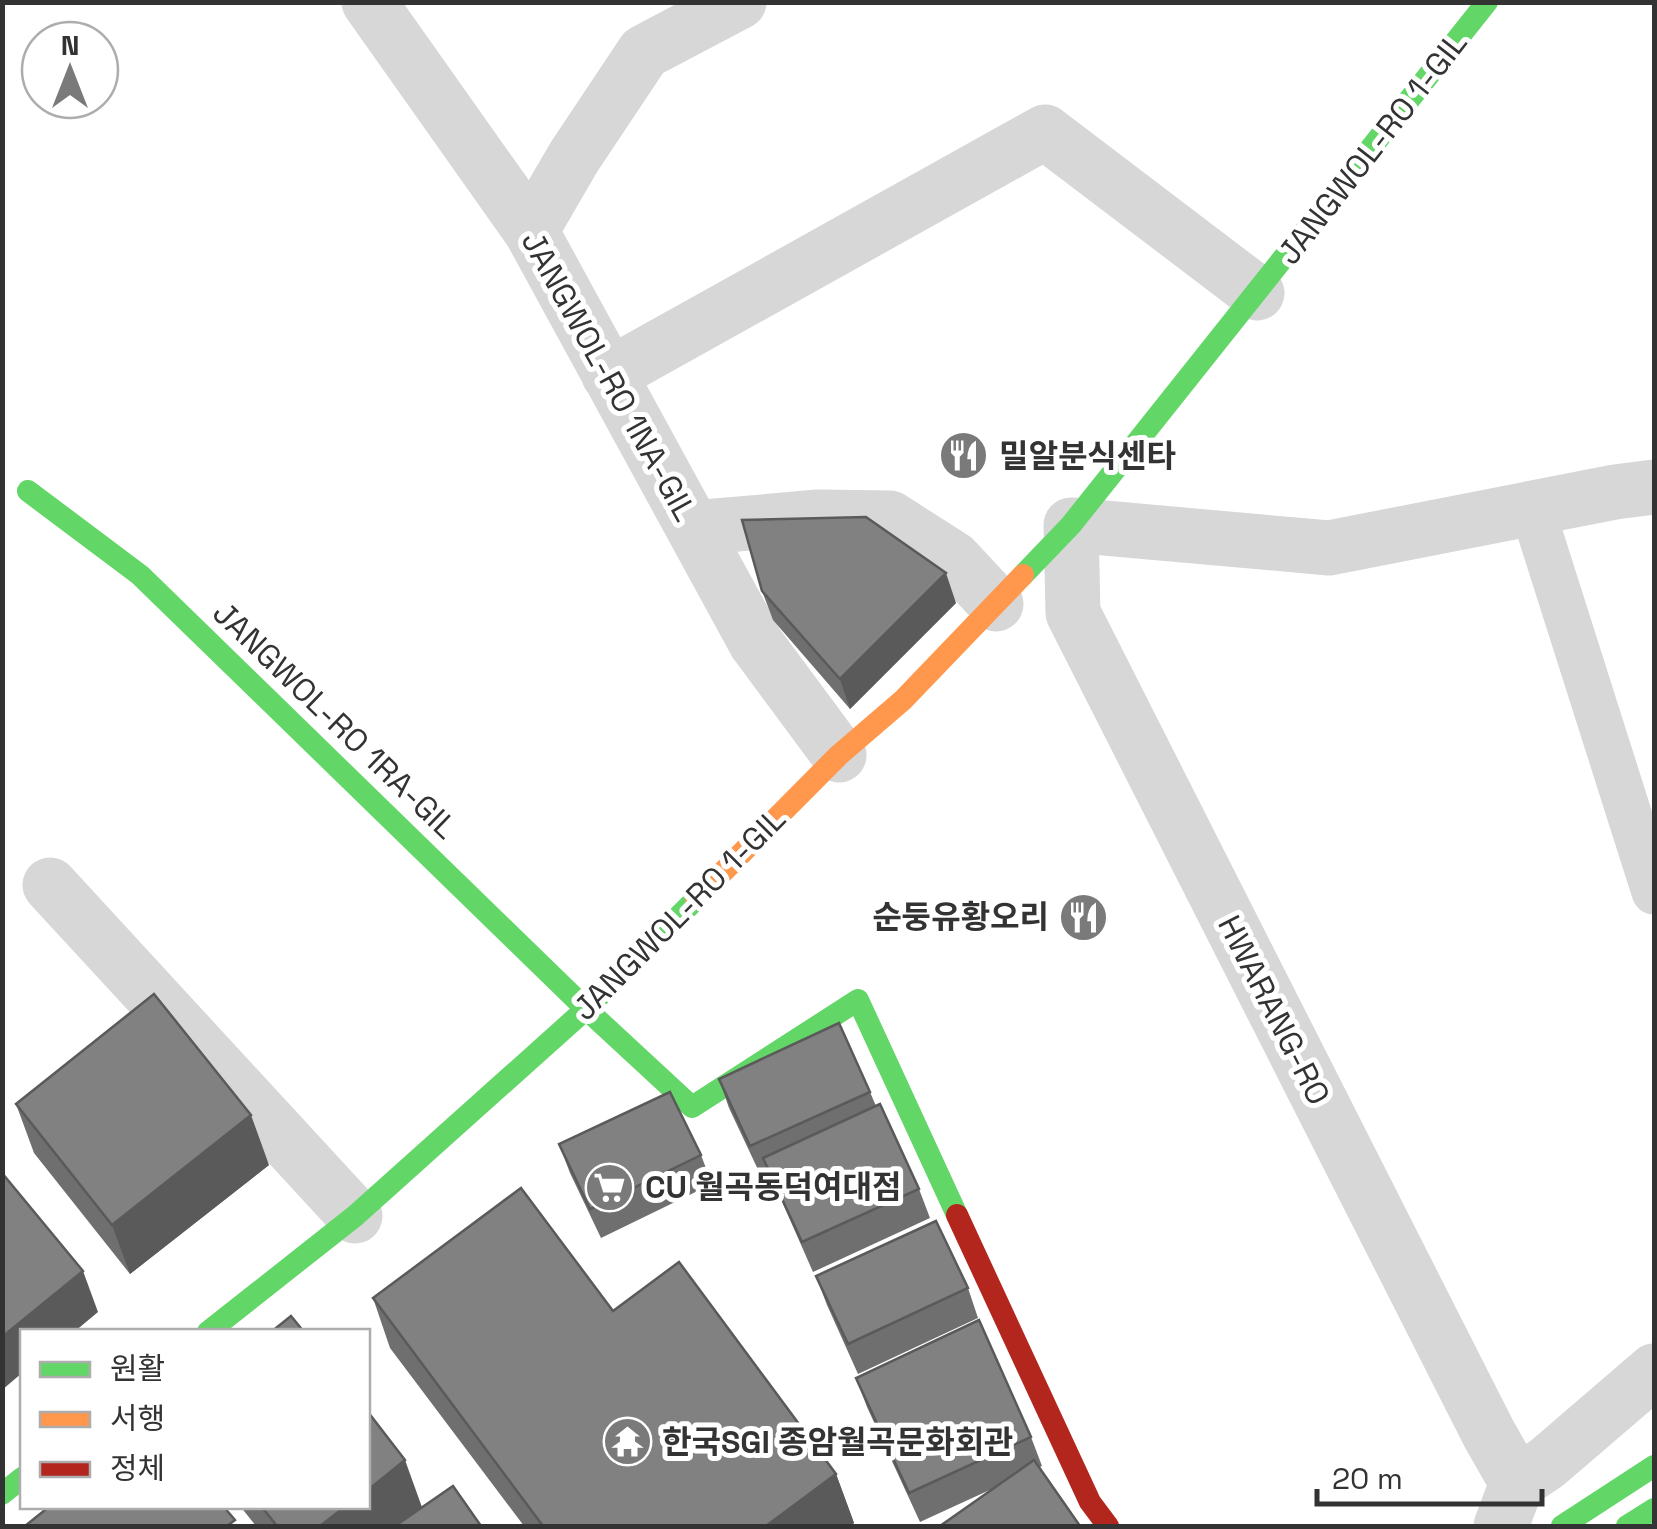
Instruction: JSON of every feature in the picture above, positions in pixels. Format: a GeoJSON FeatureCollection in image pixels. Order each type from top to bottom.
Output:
{"type":"FeatureCollection","features":[{"type":"Feature","properties":{"kind":"main road","name":"JANGWOL-RO 1-GIL"},"geometry":{"type":"LineString","coordinates":[[212,1329],[355,1216],[586,1009],[840,755],[903,700],[1071,526],[1487,2]]}},
{"type":"Feature","properties":{"kind":"main road","name":"JANGWOL-RO 1RA-GIL"},"geometry":{"type":"LineString","coordinates":[[28,490],[140,575],[586,1009]]}},
{"type":"Feature","properties":{"kind":"main road"},"geometry":{"type":"LineString","coordinates":[[586,1009],[692,1107],[858,1000],[1082,1484],[1108,1526]]}},
{"type":"Feature","properties":{"kind":"main road"},"geometry":{"type":"LineString","coordinates":[[1562,1526],[1654,1466]]}},
{"type":"Feature","properties":{"kind":"main road"},"geometry":{"type":"LineString","coordinates":[[1605,1526],[1654,1480]]}},
{"type":"Feature","properties":{"kind":"main road"},"geometry":{"type":"LineString","coordinates":[[1627,1526],[1654,1509]]}},
{"type":"Feature","properties":{"kind":"street","name":"JANGWOL-RO 1NA-GIL"},"geometry":{"type":"LineString","coordinates":[[369,2],[531,232],[756,642],[840,755]]}},
{"type":"Feature","properties":{"kind":"street"},"geometry":{"type":"LineString","coordinates":[[531,232],[574,157],[644,52],[738,2]]}},
{"type":"Feature","properties":{"kind":"street","name":"JANGWOL-RO 1-GIL"},"geometry":{"type":"LineString","coordinates":[[610,375],[1044,132],[1257,292]]}},
{"type":"Feature","properties":{"kind":"street"},"geometry":{"type":"LineString","coordinates":[[1071,526],[1329,548],[1654,487]]}},
{"type":"Feature","properties":{"kind":"street"},"geometry":{"type":"LineString","coordinates":[[693,528],[818,517],[890,518],[954,559],[996,604]]}},
{"type":"Feature","properties":{"kind":"street","name":"HWARANG-RO"},"geometry":{"type":"LineString","coordinates":[[1071,526],[1073,613],[1488,1434],[1509,1505]]}},
{"type":"Feature","properties":{"kind":"street"},"geometry":{"type":"LineString","coordinates":[[50,886],[355,1216]]}},
{"type":"Feature","properties":{"kind":"street"},"geometry":{"type":"LineString","coordinates":[[1509,1505],[1547,1464],[1654,1371]]}},
{"type":"Feature","properties":{"kind":"lane"},"geometry":{"type":"LineString","coordinates":[[1532,508],[1654,892]]}},
{"type":"Feature","properties":{"kind":"building"},"geometry":{"type":"Polygon","coordinates":[[[866,517],[946,573],[840,679],[762,591],[742,520],[866,517]]]}},
{"type":"Feature","properties":{"kind":"building"},"geometry":{"type":"Polygon","coordinates":[[[154,994],[251,1115],[112,1225],[16,1104],[154,994]]]}},
{"type":"Feature","properties":{"kind":"building"},"geometry":{"type":"Polygon","coordinates":[[[839,1023],[870,1092],[750,1146],[719,1079],[839,1023]]]}},
{"type":"Feature","properties":{"kind":"building"},"geometry":{"type":"Polygon","coordinates":[[[670,1092],[701,1155],[590,1209],[559,1144],[670,1092]]]}},
{"type":"Feature","properties":{"kind":"building"},"geometry":{"type":"Polygon","coordinates":[[[880,1104],[919,1189],[802,1242],[763,1158],[880,1104]]]}},
{"type":"Feature","properties":{"kind":"building"},"geometry":{"type":"Polygon","coordinates":[[[2,1173],[83,1271],[2,1337],[2,1173]]]}},
{"type":"Feature","properties":{"kind":"building","name":"한국SGI 종암월곡문화회관"},"geometry":{"type":"Polygon","coordinates":[[[521,1188],[613,1311],[679,1262],[836,1474],[766,1526],[543,1526],[373,1298],[521,1188]]]}},
{"type":"Feature","properties":{"kind":"building"},"geometry":{"type":"Polygon","coordinates":[[[936,1221],[968,1288],[848,1344],[816,1276],[936,1221]]]}},
{"type":"Feature","properties":{"kind":"building"},"geometry":{"type":"Polygon","coordinates":[[[291,1316],[302,1329],[275,1329],[291,1316]]]}},
{"type":"Feature","properties":{"kind":"building"},"geometry":{"type":"Polygon","coordinates":[[[979,1320],[1031,1437],[909,1493],[856,1378],[979,1320]]]}},
{"type":"Feature","properties":{"kind":"building"},"geometry":{"type":"Polygon","coordinates":[[[370,1415],[405,1460],[370,1488],[370,1415]]]}},
{"type":"Feature","properties":{"kind":"building"},"geometry":{"type":"Polygon","coordinates":[[[1034,1460],[1080,1526],[940,1526],[1034,1460]]]}},
{"type":"Feature","properties":{"kind":"building"},"geometry":{"type":"Polygon","coordinates":[[[453,1486],[481,1526],[395,1526],[453,1486]]]}},
{"type":"Feature","properties":{"kind":"building"},"geometry":{"type":"Polygon","coordinates":[[[46,1509],[226,1509],[235,1520],[227,1526],[25,1526],[46,1509]]]}},
{"type":"Feature","properties":{"kind":"building"},"geometry":{"type":"Polygon","coordinates":[[[263,1509],[342,1509],[320,1526],[277,1526],[263,1509]]]}},
{"type":"Feature","properties":{"kind":"traffic: fast"},"geometry":{"type":"LineString","coordinates":[[1023,575],[1071,525],[1487,2]]}},
{"type":"Feature","properties":{"kind":"traffic: fast"},"geometry":{"type":"LineString","coordinates":[[28,491],[140,575],[692,1107],[858,1000],[957,1215]]}},
{"type":"Feature","properties":{"kind":"traffic: fast"},"geometry":{"type":"LineString","coordinates":[[212,1329],[355,1216],[586,1009],[696,899]]}},
{"type":"Feature","properties":{"kind":"traffic: fast"},"geometry":{"type":"LineString","coordinates":[[1562,1526],[1654,1466]]}},
{"type":"Feature","properties":{"kind":"traffic: fast"},"geometry":{"type":"LineString","coordinates":[[2,1494],[20,1480]]}},
{"type":"Feature","properties":{"kind":"traffic: fast"},"geometry":{"type":"LineString","coordinates":[[1627,1526],[1654,1509]]}},
{"type":"Feature","properties":{"kind":"traffic: slow"},"geometry":{"type":"LineString","coordinates":[[696,899],[839,755],[903,700],[1023,575]]}},
{"type":"Feature","properties":{"kind":"traffic: jam"},"geometry":{"type":"LineString","coordinates":[[957,1215],[1090,1502],[1108,1526]]}},
{"type":"Feature","properties":{"kind":"place","name":"밀알분식센타"},"geometry":{"type":"Point","coordinates":[964,456]}},
{"type":"Feature","properties":{"kind":"place","name":"순둥유황오리"},"geometry":{"type":"Point","coordinates":[1084,917]}},
{"type":"Feature","properties":{"kind":"place","name":"CU 월곡동덕여대점"},"geometry":{"type":"Point","coordinates":[610,1187]}},
{"type":"Feature","properties":{"kind":"place","name":"한국SGI 종암월곡문화회관"},"geometry":{"type":"Point","coordinates":[627,1442]}}]}
